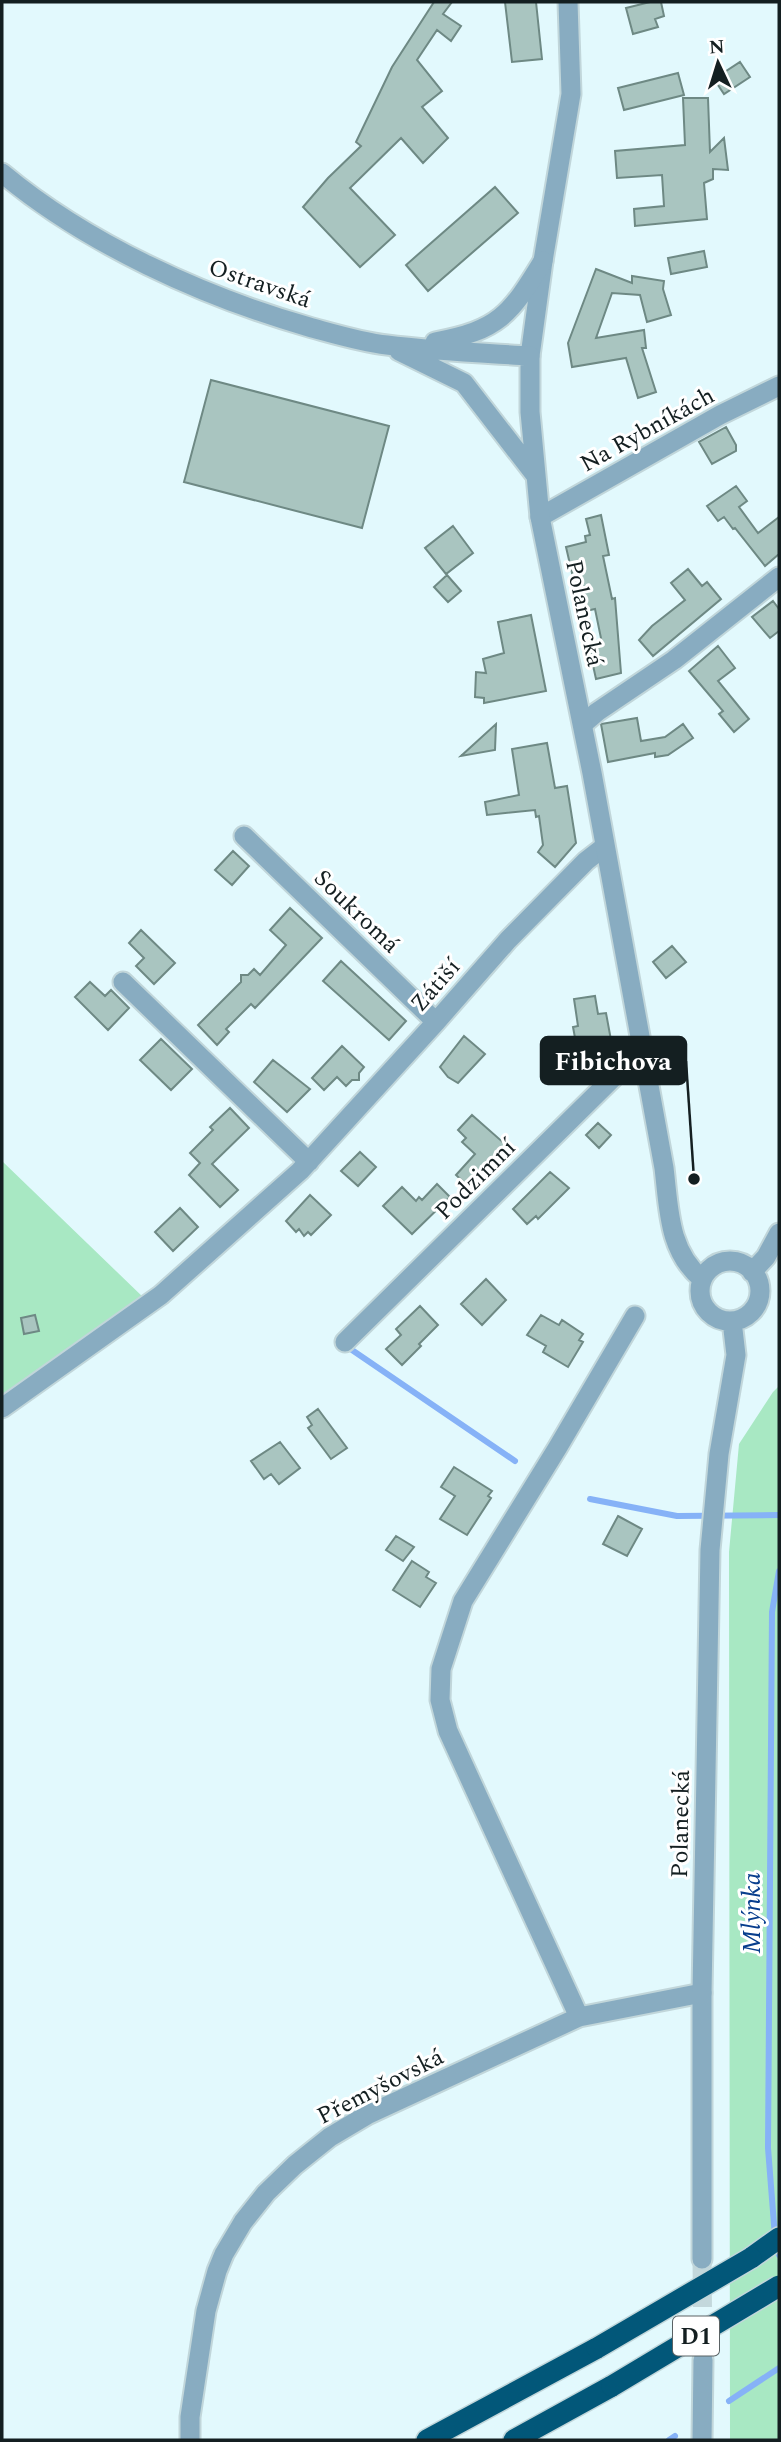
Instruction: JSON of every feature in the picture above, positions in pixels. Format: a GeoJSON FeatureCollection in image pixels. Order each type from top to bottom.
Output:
{"type":"FeatureCollection","features":[{"type":"Feature","properties":{"kind":"highway","name":"D1"},"geometry":{"type":"LineString","coordinates":[[427,2440],[597,2348],[751,2258],[779,2238]]}},
{"type":"Feature","properties":{"kind":"highway","name":"D1"},"geometry":{"type":"LineString","coordinates":[[514,2440],[612,2386],[779,2286]]}},
{"type":"Feature","properties":{"kind":"street","name":"Polanecká"},"geometry":{"type":"LineString","coordinates":[[568,2],[571,94],[530,356],[530,412],[540,517],[583,724],[664,1168],[672,1231],[682,1258],[702,1279]]}},
{"type":"Feature","properties":{"kind":"street","name":"Ostravská"},"geometry":{"type":"LineString","coordinates":[[2,173],[60,214],[117,249],[197,288],[287,321],[385,345],[530,356]]}},
{"type":"Feature","properties":{"kind":"street"},"geometry":{"type":"LineString","coordinates":[[385,345],[432,343],[464,336],[495,324],[519,300],[543,261]]}},
{"type":"Feature","properties":{"kind":"street"},"geometry":{"type":"LineString","coordinates":[[385,345],[464,383],[536,476]]}},
{"type":"Feature","properties":{"kind":"street","name":"Na Rybníkách"},"geometry":{"type":"LineString","coordinates":[[540,517],[720,415],[779,386]]}},
{"type":"Feature","properties":{"kind":"street"},"geometry":{"type":"LineString","coordinates":[[583,724],[674,660],[779,577]]}},
{"type":"Feature","properties":{"kind":"street","name":"Soukromá"},"geometry":{"type":"LineString","coordinates":[[244,836],[436,1022]]}},
{"type":"Feature","properties":{"kind":"street","name":"Zátiší"},"geometry":{"type":"LineString","coordinates":[[2,1408],[161,1295],[309,1162],[508,940],[586,861],[604,847]]}},
{"type":"Feature","properties":{"kind":"street"},"geometry":{"type":"LineString","coordinates":[[123,982],[309,1162]]}},
{"type":"Feature","properties":{"kind":"street","name":"Podzimní"},"geometry":{"type":"LineString","coordinates":[[345,1342],[625,1066],[643,1056]]}},
{"type":"Feature","properties":{"kind":"street"},"geometry":{"type":"LineString","coordinates":[[752,1272],[766,1257],[779,1233]]}},
{"type":"Feature","properties":{"kind":"street"},"geometry":{"type":"LineString","coordinates":[[727,1261],[741,1263],[752,1272],[759,1284],[757,1302],[749,1314],[732,1321],[719,1319],[705,1308],[700,1292],[702,1279],[714,1265],[727,1261]]}},
{"type":"Feature","properties":{"kind":"street"},"geometry":{"type":"LineString","coordinates":[[579,2017],[448,1731],[440,1700],[441,1669],[463,1601],[635,1316]]}},
{"type":"Feature","properties":{"kind":"street","name":"Polanecká"},"geometry":{"type":"LineString","coordinates":[[702,2259],[702,1993],[710,1550],[719,1454],[736,1355],[732,1321]]}},
{"type":"Feature","properties":{"kind":"street","name":"Přemyšovská"},"geometry":{"type":"LineString","coordinates":[[190,2440],[192,2404],[206,2311],[224,2253],[234,2235],[266,2193],[312,2151],[367,2115],[579,2017],[702,1993]]}},
{"type":"Feature","properties":{"kind":"street"},"geometry":{"type":"LineString","coordinates":[[702,2440],[703,2360]]}},
{"type":"Feature","properties":{"kind":"green space"},"geometry":{"type":"Polygon","coordinates":[[[2,1161],[145,1299],[2,1397],[2,1161]]]}},
{"type":"Feature","properties":{"kind":"green space"},"geometry":{"type":"Polygon","coordinates":[[[779,1386],[779,2440],[730,2440],[729,1552],[739,1444],[779,1386]]]}},
{"type":"Feature","properties":{"kind":"building"},"geometry":{"type":"Polygon","coordinates":[[[434,2],[452,2],[443,14],[461,26],[451,41],[437,30],[417,60],[442,91],[422,107],[448,138],[423,163],[401,138],[350,188],[395,235],[360,267],[303,207],[361,146],[356,142],[392,67],[434,2]]]}},
{"type":"Feature","properties":{"kind":"building"},"geometry":{"type":"Polygon","coordinates":[[[505,2],[536,2],[542,59],[512,62],[505,2]]]}},
{"type":"Feature","properties":{"kind":"building"},"geometry":{"type":"Polygon","coordinates":[[[661,2],[664,16],[655,19],[658,27],[633,34],[626,8],[661,2]]]}},
{"type":"Feature","properties":{"kind":"building"},"geometry":{"type":"Polygon","coordinates":[[[740,62],[750,77],[724,94],[714,79],[740,62]]]}},
{"type":"Feature","properties":{"kind":"building"},"geometry":{"type":"Polygon","coordinates":[[[678,73],[684,95],[624,110],[618,88],[678,73]]]}},
{"type":"Feature","properties":{"kind":"building"},"geometry":{"type":"Polygon","coordinates":[[[683,98],[708,98],[710,152],[724,138],[728,170],[713,169],[713,179],[704,183],[707,219],[635,226],[634,209],[664,206],[662,175],[617,178],[615,151],[685,145],[683,98]]]}},
{"type":"Feature","properties":{"kind":"building"},"geometry":{"type":"Polygon","coordinates":[[[495,187],[518,213],[428,291],[406,265],[495,187]]]}},
{"type":"Feature","properties":{"kind":"building"},"geometry":{"type":"Polygon","coordinates":[[[704,251],[707,267],[671,274],[668,258],[704,251]]]}},
{"type":"Feature","properties":{"kind":"building"},"geometry":{"type":"Polygon","coordinates":[[[596,269],[632,283],[632,276],[664,281],[663,289],[671,315],[647,322],[640,295],[612,293],[596,338],[644,330],[646,348],[642,348],[656,392],[638,398],[626,358],[572,367],[568,343],[596,269]]]}},
{"type":"Feature","properties":{"kind":"building"},"geometry":{"type":"Polygon","coordinates":[[[211,380],[389,426],[362,528],[184,482],[211,380]]]}},
{"type":"Feature","properties":{"kind":"building"},"geometry":{"type":"Polygon","coordinates":[[[726,427],[736,445],[736,451],[712,464],[699,442],[726,427]]]}},
{"type":"Feature","properties":{"kind":"building"},"geometry":{"type":"Polygon","coordinates":[[[736,486],[747,501],[739,507],[758,533],[779,517],[779,554],[765,566],[735,528],[733,529],[724,517],[718,521],[707,506],[736,486]]]}},
{"type":"Feature","properties":{"kind":"building"},"geometry":{"type":"Polygon","coordinates":[[[601,515],[609,555],[603,556],[612,599],[615,598],[621,673],[596,679],[589,647],[602,643],[595,609],[581,612],[566,547],[586,542],[585,536],[590,535],[586,519],[601,515]]]}},
{"type":"Feature","properties":{"kind":"building"},"geometry":{"type":"Polygon","coordinates":[[[453,526],[473,553],[446,574],[425,548],[453,526]]]}},
{"type":"Feature","properties":{"kind":"building"},"geometry":{"type":"Polygon","coordinates":[[[688,569],[702,586],[707,582],[721,599],[653,656],[639,640],[685,600],[671,583],[688,569]]]}},
{"type":"Feature","properties":{"kind":"building"},"geometry":{"type":"Polygon","coordinates":[[[447,575],[461,591],[448,602],[434,587],[447,575]]]}},
{"type":"Feature","properties":{"kind":"building"},"geometry":{"type":"Polygon","coordinates":[[[773,601],[779,609],[779,631],[770,638],[752,617],[773,601]]]}},
{"type":"Feature","properties":{"kind":"building"},"geometry":{"type":"Polygon","coordinates":[[[531,615],[546,691],[484,703],[484,698],[475,697],[476,672],[486,673],[483,659],[504,653],[498,622],[531,615]]]}},
{"type":"Feature","properties":{"kind":"building"},"geometry":{"type":"Polygon","coordinates":[[[718,646],[735,668],[718,681],[749,719],[734,732],[719,714],[723,711],[689,671],[718,646]]]}},
{"type":"Feature","properties":{"kind":"building"},"geometry":{"type":"Polygon","coordinates":[[[637,718],[641,741],[665,737],[683,724],[693,738],[668,755],[655,757],[655,753],[608,762],[601,724],[637,718]]]}},
{"type":"Feature","properties":{"kind":"building"},"geometry":{"type":"Polygon","coordinates":[[[496,724],[495,750],[461,756],[496,724]]]}},
{"type":"Feature","properties":{"kind":"building"},"geometry":{"type":"Polygon","coordinates":[[[547,743],[555,788],[567,786],[576,843],[555,867],[538,852],[543,845],[539,816],[536,817],[535,810],[487,815],[485,802],[519,795],[512,749],[547,743]]]}},
{"type":"Feature","properties":{"kind":"building"},"geometry":{"type":"Polygon","coordinates":[[[233,851],[249,866],[232,885],[215,870],[233,851]]]}},
{"type":"Feature","properties":{"kind":"building"},"geometry":{"type":"Polygon","coordinates":[[[290,908],[322,938],[255,1008],[251,1004],[226,1029],[229,1032],[217,1045],[198,1025],[241,982],[241,975],[248,975],[254,969],[260,975],[286,945],[270,930],[290,908]]]}},
{"type":"Feature","properties":{"kind":"building"},"geometry":{"type":"Polygon","coordinates":[[[141,930],[175,963],[154,984],[136,966],[144,958],[129,943],[141,930]]]}},
{"type":"Feature","properties":{"kind":"building"},"geometry":{"type":"Polygon","coordinates":[[[672,946],[686,962],[666,978],[653,962],[672,946]]]}},
{"type":"Feature","properties":{"kind":"building"},"geometry":{"type":"Polygon","coordinates":[[[341,961],[406,1021],[389,1040],[323,981],[341,961]]]}},
{"type":"Feature","properties":{"kind":"building"},"geometry":{"type":"Polygon","coordinates":[[[90,982],[105,996],[111,990],[129,1008],[108,1030],[75,997],[90,982]]]}},
{"type":"Feature","properties":{"kind":"building"},"geometry":{"type":"Polygon","coordinates":[[[595,996],[598,1014],[606,1013],[611,1040],[599,1043],[600,1046],[582,1049],[598,1064],[583,1081],[573,1027],[578,1026],[574,999],[595,996]]]}},
{"type":"Feature","properties":{"kind":"building"},"geometry":{"type":"Polygon","coordinates":[[[464,1036],[485,1054],[458,1083],[448,1077],[440,1067],[464,1036]]]}},
{"type":"Feature","properties":{"kind":"building"},"geometry":{"type":"Polygon","coordinates":[[[161,1039],[192,1069],[171,1090],[140,1060],[161,1039]]]}},
{"type":"Feature","properties":{"kind":"building"},"geometry":{"type":"Polygon","coordinates":[[[342,1046],[364,1067],[359,1073],[359,1080],[352,1080],[346,1086],[337,1077],[324,1090],[312,1078],[342,1046]]]}},
{"type":"Feature","properties":{"kind":"building"},"geometry":{"type":"Polygon","coordinates":[[[273,1060],[310,1089],[287,1112],[254,1082],[273,1060]]]}},
{"type":"Feature","properties":{"kind":"building"},"geometry":{"type":"Polygon","coordinates":[[[230,1108],[249,1128],[212,1164],[238,1190],[220,1207],[189,1175],[200,1163],[190,1153],[213,1130],[210,1127],[230,1108]]]}},
{"type":"Feature","properties":{"kind":"building"},"geometry":{"type":"Polygon","coordinates":[[[472,1115],[514,1152],[495,1173],[491,1169],[472,1190],[456,1175],[475,1154],[462,1142],[466,1138],[458,1130],[472,1115]]]}},
{"type":"Feature","properties":{"kind":"building"},"geometry":{"type":"Polygon","coordinates":[[[598,1123],[611,1135],[599,1148],[586,1135],[598,1123]]]}},
{"type":"Feature","properties":{"kind":"building"},"geometry":{"type":"Polygon","coordinates":[[[360,1152],[376,1167],[358,1186],[341,1171],[360,1152]]]}},
{"type":"Feature","properties":{"kind":"building"},"geometry":{"type":"Polygon","coordinates":[[[550,1172],[569,1188],[538,1219],[536,1216],[527,1224],[513,1209],[550,1172]]]}},
{"type":"Feature","properties":{"kind":"building"},"geometry":{"type":"Polygon","coordinates":[[[437,1184],[450,1197],[412,1234],[383,1206],[402,1187],[416,1201],[419,1197],[422,1200],[437,1184]]]}},
{"type":"Feature","properties":{"kind":"building"},"geometry":{"type":"Polygon","coordinates":[[[310,1195],[331,1215],[311,1235],[308,1232],[304,1236],[299,1229],[296,1232],[286,1221],[310,1195]]]}},
{"type":"Feature","properties":{"kind":"building"},"geometry":{"type":"Polygon","coordinates":[[[180,1208],[198,1227],[173,1251],[155,1232],[180,1208]]]}},
{"type":"Feature","properties":{"kind":"building"},"geometry":{"type":"Polygon","coordinates":[[[486,1279],[506,1300],[482,1325],[461,1304],[486,1279]]]}},
{"type":"Feature","properties":{"kind":"building"},"geometry":{"type":"Polygon","coordinates":[[[420,1306],[438,1325],[402,1365],[386,1349],[401,1335],[396,1329],[420,1306]]]}},
{"type":"Feature","properties":{"kind":"building"},"geometry":{"type":"Polygon","coordinates":[[[35,1315],[39,1331],[24,1334],[21,1318],[35,1315]]]}},
{"type":"Feature","properties":{"kind":"building"},"geometry":{"type":"Polygon","coordinates":[[[541,1315],[559,1325],[562,1320],[583,1334],[579,1340],[583,1342],[568,1367],[543,1352],[546,1346],[527,1335],[541,1315]]]}},
{"type":"Feature","properties":{"kind":"building"},"geometry":{"type":"Polygon","coordinates":[[[318,1409],[347,1448],[331,1459],[308,1428],[312,1425],[307,1417],[318,1409]]]}},
{"type":"Feature","properties":{"kind":"building"},"geometry":{"type":"Polygon","coordinates":[[[280,1442],[300,1468],[279,1484],[271,1474],[264,1479],[251,1461],[280,1442]]]}},
{"type":"Feature","properties":{"kind":"building"},"geometry":{"type":"Polygon","coordinates":[[[454,1467],[492,1491],[488,1496],[491,1498],[467,1535],[440,1519],[455,1496],[441,1487],[454,1467]]]}},
{"type":"Feature","properties":{"kind":"building"},"geometry":{"type":"Polygon","coordinates":[[[618,1516],[642,1529],[627,1556],[603,1544],[618,1516]]]}},
{"type":"Feature","properties":{"kind":"building"},"geometry":{"type":"Polygon","coordinates":[[[396,1536],[414,1547],[403,1561],[386,1550],[396,1536]]]}},
{"type":"Feature","properties":{"kind":"building"},"geometry":{"type":"Polygon","coordinates":[[[412,1561],[429,1572],[426,1577],[436,1583],[420,1607],[393,1590],[412,1561]]]}},
{"type":"Feature","properties":{"kind":"waterway"},"geometry":{"type":"LineString","coordinates":[[352,1350],[515,1461]]}},
{"type":"Feature","properties":{"kind":"waterway"},"geometry":{"type":"LineString","coordinates":[[590,1499],[677,1516],[779,1515]]}},
{"type":"Feature","properties":{"kind":"waterway","name":"Mlýnka"},"geometry":{"type":"LineString","coordinates":[[779,1571],[772,1612],[768,2148],[775,2237],[779,2255]]}},
{"type":"Feature","properties":{"kind":"waterway"},"geometry":{"type":"LineString","coordinates":[[729,2401],[779,2368]]}},
{"type":"Feature","properties":{"kind":"waterway"},"geometry":{"type":"LineString","coordinates":[[669,2440],[675,2436]]}},
{"type":"Feature","properties":{"kind":"tunnel"},"geometry":{"type":"LineString","coordinates":[[702,2259],[703,2360]]}},
{"type":"Feature","properties":{"kind":"place","name":"Fibichova"},"geometry":{"type":"Point","coordinates":[694,1179]}}]}
